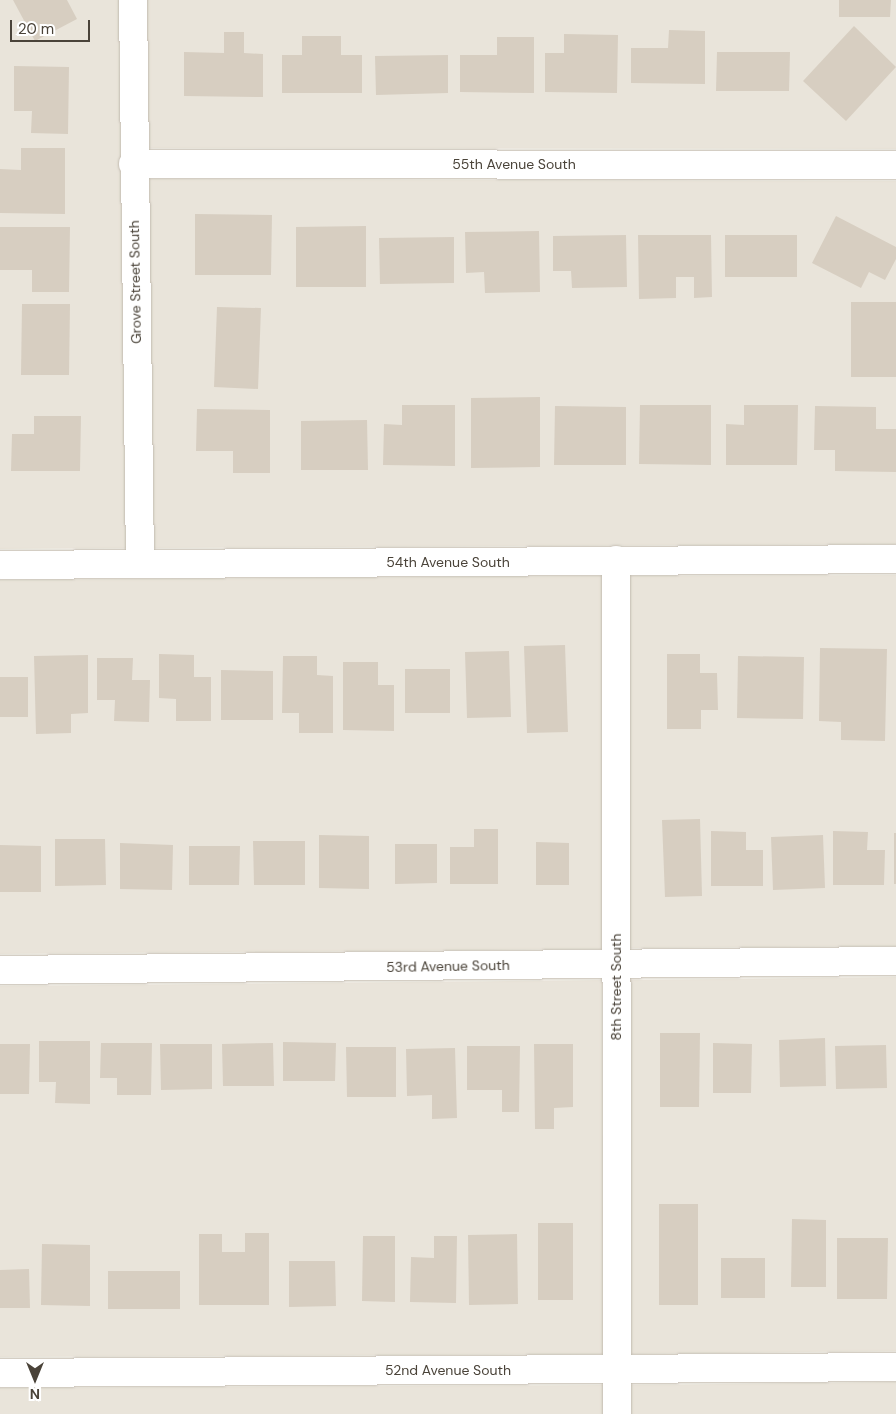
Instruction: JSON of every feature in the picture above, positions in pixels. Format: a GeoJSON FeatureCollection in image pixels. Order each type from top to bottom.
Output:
{"type":"FeatureCollection","features":[{"type":"Feature","properties":{"kind":"street","name":"Grove Street South"},"geometry":{"type":"LineString","coordinates":[[133,0],[133,164],[140,564]]}},
{"type":"Feature","properties":{"kind":"street","name":"55th Avenue South"},"geometry":{"type":"LineString","coordinates":[[133,164],[896,165]]}},
{"type":"Feature","properties":{"kind":"street","name":"54th Avenue South"},"geometry":{"type":"LineString","coordinates":[[0,565],[896,559]]}},
{"type":"Feature","properties":{"kind":"street","name":"8th Street South"},"geometry":{"type":"LineString","coordinates":[[616,560],[618,1414]]}},
{"type":"Feature","properties":{"kind":"street","name":"53rd Avenue South"},"geometry":{"type":"LineString","coordinates":[[0,970],[896,962]]}},
{"type":"Feature","properties":{"kind":"street","name":"52nd Avenue South"},"geometry":{"type":"LineString","coordinates":[[0,1373],[896,1367]]}},
{"type":"Feature","properties":{"kind":"shaded area"},"geometry":{"type":"Polygon","coordinates":[[[0,0],[119,0],[126,548],[0,549],[0,0]]]}},
{"type":"Feature","properties":{"kind":"shaded area"},"geometry":{"type":"Polygon","coordinates":[[[147,0],[896,0],[896,149],[147,148],[147,0]]]}},
{"type":"Feature","properties":{"kind":"shaded area"},"geometry":{"type":"Polygon","coordinates":[[[147,179],[896,181],[896,544],[154,548],[147,179]]]}},
{"type":"Feature","properties":{"kind":"shaded area"},"geometry":{"type":"Polygon","coordinates":[[[896,575],[896,946],[630,948],[629,576],[896,575]]]}},
{"type":"Feature","properties":{"kind":"shaded area"},"geometry":{"type":"Polygon","coordinates":[[[602,576],[602,949],[0,954],[0,580],[602,576]]]}},
{"type":"Feature","properties":{"kind":"shaded area"},"geometry":{"type":"Polygon","coordinates":[[[896,977],[896,1351],[631,1354],[630,980],[896,977]]]}},
{"type":"Feature","properties":{"kind":"shaded area"},"geometry":{"type":"Polygon","coordinates":[[[602,980],[603,1354],[0,1357],[0,986],[602,980]]]}},
{"type":"Feature","properties":{"kind":"shaded area"},"geometry":{"type":"Polygon","coordinates":[[[896,1382],[896,1414],[631,1414],[631,1385],[896,1382]]]}},
{"type":"Feature","properties":{"kind":"shaded area"},"geometry":{"type":"Polygon","coordinates":[[[603,1385],[604,1414],[0,1414],[0,1388],[603,1385]]]}},
{"type":"Feature","properties":{"kind":"building"},"geometry":{"type":"Polygon","coordinates":[[[13,0],[67,0],[77,19],[35,41],[13,0]]]}},
{"type":"Feature","properties":{"kind":"building"},"geometry":{"type":"Polygon","coordinates":[[[839,0],[891,0],[890,17],[839,17],[839,0]]]}},
{"type":"Feature","properties":{"kind":"building"},"geometry":{"type":"Polygon","coordinates":[[[854,26],[896,67],[846,121],[803,81],[854,26]]]}},
{"type":"Feature","properties":{"kind":"building"},"geometry":{"type":"Polygon","coordinates":[[[669,30],[705,31],[705,84],[631,83],[631,48],[668,48],[669,30]]]}},
{"type":"Feature","properties":{"kind":"building"},"geometry":{"type":"Polygon","coordinates":[[[224,32],[244,32],[244,53],[263,54],[263,97],[184,96],[184,52],[224,53],[224,32]]]}},
{"type":"Feature","properties":{"kind":"building"},"geometry":{"type":"Polygon","coordinates":[[[564,34],[618,35],[617,93],[545,92],[545,53],[564,53],[564,34]]]}},
{"type":"Feature","properties":{"kind":"building"},"geometry":{"type":"Polygon","coordinates":[[[302,36],[341,36],[341,55],[362,55],[362,93],[282,93],[282,55],[302,55],[302,36]]]}},
{"type":"Feature","properties":{"kind":"building"},"geometry":{"type":"Polygon","coordinates":[[[497,37],[534,37],[534,93],[460,92],[460,55],[497,55],[497,37]]]}},
{"type":"Feature","properties":{"kind":"building"},"geometry":{"type":"Polygon","coordinates":[[[717,52],[790,52],[789,91],[716,91],[717,52]]]}},
{"type":"Feature","properties":{"kind":"building"},"geometry":{"type":"Polygon","coordinates":[[[448,55],[448,93],[376,95],[375,56],[448,55]]]}},
{"type":"Feature","properties":{"kind":"building"},"geometry":{"type":"Polygon","coordinates":[[[14,66],[69,67],[68,134],[31,133],[32,111],[14,111],[14,66]]]}},
{"type":"Feature","properties":{"kind":"building"},"geometry":{"type":"Polygon","coordinates":[[[21,148],[65,148],[65,214],[0,213],[0,169],[21,170],[21,148]]]}},
{"type":"Feature","properties":{"kind":"building"},"geometry":{"type":"Polygon","coordinates":[[[195,214],[272,215],[271,275],[195,275],[195,214]]]}},
{"type":"Feature","properties":{"kind":"building"},"geometry":{"type":"Polygon","coordinates":[[[836,216],[896,247],[896,259],[885,280],[869,272],[861,288],[812,263],[836,216]]]}},
{"type":"Feature","properties":{"kind":"building"},"geometry":{"type":"Polygon","coordinates":[[[366,226],[366,287],[296,287],[296,227],[366,226]]]}},
{"type":"Feature","properties":{"kind":"building"},"geometry":{"type":"Polygon","coordinates":[[[0,227],[70,227],[69,292],[32,292],[32,270],[0,270],[0,227]]]}},
{"type":"Feature","properties":{"kind":"building"},"geometry":{"type":"Polygon","coordinates":[[[539,231],[540,292],[485,293],[484,272],[466,273],[465,232],[539,231]]]}},
{"type":"Feature","properties":{"kind":"building"},"geometry":{"type":"Polygon","coordinates":[[[626,235],[627,287],[572,288],[571,271],[553,271],[553,236],[626,235]]]}},
{"type":"Feature","properties":{"kind":"building"},"geometry":{"type":"Polygon","coordinates":[[[638,235],[711,235],[712,297],[694,298],[694,277],[676,277],[676,298],[639,299],[638,235]]]}},
{"type":"Feature","properties":{"kind":"building"},"geometry":{"type":"Polygon","coordinates":[[[725,235],[797,235],[797,277],[725,277],[725,235]]]}},
{"type":"Feature","properties":{"kind":"building"},"geometry":{"type":"Polygon","coordinates":[[[454,237],[454,283],[380,284],[379,238],[454,237]]]}},
{"type":"Feature","properties":{"kind":"building"},"geometry":{"type":"Polygon","coordinates":[[[851,302],[896,302],[896,377],[851,377],[851,302]]]}},
{"type":"Feature","properties":{"kind":"building"},"geometry":{"type":"Polygon","coordinates":[[[22,304],[70,304],[69,375],[21,375],[22,304]]]}},
{"type":"Feature","properties":{"kind":"building"},"geometry":{"type":"Polygon","coordinates":[[[217,307],[261,308],[258,389],[214,387],[217,307]]]}},
{"type":"Feature","properties":{"kind":"building"},"geometry":{"type":"Polygon","coordinates":[[[540,397],[540,467],[471,468],[471,398],[540,397]]]}},
{"type":"Feature","properties":{"kind":"building"},"geometry":{"type":"Polygon","coordinates":[[[402,405],[455,405],[455,466],[383,465],[384,424],[402,425],[402,405]]]}},
{"type":"Feature","properties":{"kind":"building"},"geometry":{"type":"Polygon","coordinates":[[[640,405],[711,405],[711,465],[639,464],[640,405]]]}},
{"type":"Feature","properties":{"kind":"building"},"geometry":{"type":"Polygon","coordinates":[[[744,405],[798,405],[797,465],[726,465],[726,424],[744,425],[744,405]]]}},
{"type":"Feature","properties":{"kind":"building"},"geometry":{"type":"Polygon","coordinates":[[[555,406],[626,407],[626,465],[554,465],[555,406]]]}},
{"type":"Feature","properties":{"kind":"building"},"geometry":{"type":"Polygon","coordinates":[[[815,406],[876,407],[876,429],[896,429],[896,472],[835,471],[835,450],[814,450],[815,406]]]}},
{"type":"Feature","properties":{"kind":"building"},"geometry":{"type":"Polygon","coordinates":[[[197,409],[270,410],[270,473],[233,473],[233,451],[196,451],[197,409]]]}},
{"type":"Feature","properties":{"kind":"building"},"geometry":{"type":"Polygon","coordinates":[[[34,416],[81,416],[80,471],[11,471],[12,434],[34,434],[34,416]]]}},
{"type":"Feature","properties":{"kind":"building"},"geometry":{"type":"Polygon","coordinates":[[[367,420],[368,470],[301,470],[301,421],[367,420]]]}},
{"type":"Feature","properties":{"kind":"building"},"geometry":{"type":"Polygon","coordinates":[[[565,645],[568,732],[527,733],[524,646],[565,645]]]}},
{"type":"Feature","properties":{"kind":"building"},"geometry":{"type":"Polygon","coordinates":[[[820,648],[887,649],[885,741],[841,740],[841,722],[819,721],[820,648]]]}},
{"type":"Feature","properties":{"kind":"building"},"geometry":{"type":"Polygon","coordinates":[[[509,651],[511,717],[467,718],[465,652],[509,651]]]}},
{"type":"Feature","properties":{"kind":"building"},"geometry":{"type":"Polygon","coordinates":[[[159,654],[194,655],[194,677],[211,677],[211,721],[176,721],[176,699],[159,698],[159,654]]]}},
{"type":"Feature","properties":{"kind":"building"},"geometry":{"type":"Polygon","coordinates":[[[667,654],[700,654],[700,673],[717,673],[718,710],[701,710],[701,729],[667,729],[667,654]]]}},
{"type":"Feature","properties":{"kind":"building"},"geometry":{"type":"Polygon","coordinates":[[[88,655],[88,713],[71,714],[71,733],[36,734],[34,656],[88,655]]]}},
{"type":"Feature","properties":{"kind":"building"},"geometry":{"type":"Polygon","coordinates":[[[283,656],[317,656],[317,675],[333,676],[333,733],[299,733],[299,713],[282,713],[283,656]]]}},
{"type":"Feature","properties":{"kind":"building"},"geometry":{"type":"Polygon","coordinates":[[[738,656],[804,657],[803,719],[737,718],[738,656]]]}},
{"type":"Feature","properties":{"kind":"building"},"geometry":{"type":"Polygon","coordinates":[[[97,658],[133,658],[132,680],[150,680],[149,722],[114,721],[115,700],[97,700],[97,658]]]}},
{"type":"Feature","properties":{"kind":"building"},"geometry":{"type":"Polygon","coordinates":[[[343,662],[378,662],[378,685],[394,685],[394,731],[343,730],[343,662]]]}},
{"type":"Feature","properties":{"kind":"building"},"geometry":{"type":"Polygon","coordinates":[[[405,669],[450,669],[450,713],[405,713],[405,669]]]}},
{"type":"Feature","properties":{"kind":"building"},"geometry":{"type":"Polygon","coordinates":[[[221,670],[273,671],[273,720],[221,720],[221,670]]]}},
{"type":"Feature","properties":{"kind":"building"},"geometry":{"type":"Polygon","coordinates":[[[0,677],[28,677],[28,717],[0,717],[0,677]]]}},
{"type":"Feature","properties":{"kind":"building"},"geometry":{"type":"Polygon","coordinates":[[[700,819],[702,896],[665,897],[662,820],[700,819]]]}},
{"type":"Feature","properties":{"kind":"building"},"geometry":{"type":"Polygon","coordinates":[[[474,829],[498,829],[498,884],[450,884],[450,847],[474,847],[474,829]]]}},
{"type":"Feature","properties":{"kind":"building"},"geometry":{"type":"Polygon","coordinates":[[[711,831],[746,832],[746,850],[763,850],[763,886],[711,886],[711,831]]]}},
{"type":"Feature","properties":{"kind":"building"},"geometry":{"type":"Polygon","coordinates":[[[833,831],[868,832],[867,850],[885,850],[884,885],[833,885],[833,831]]]}},
{"type":"Feature","properties":{"kind":"building"},"geometry":{"type":"Polygon","coordinates":[[[894,833],[896,833],[896,884],[894,884],[894,833]]]}},
{"type":"Feature","properties":{"kind":"building"},"geometry":{"type":"Polygon","coordinates":[[[319,835],[369,836],[369,889],[319,888],[319,835]]]}},
{"type":"Feature","properties":{"kind":"building"},"geometry":{"type":"Polygon","coordinates":[[[823,835],[825,888],[773,890],[771,837],[823,835]]]}},
{"type":"Feature","properties":{"kind":"building"},"geometry":{"type":"Polygon","coordinates":[[[55,839],[105,839],[106,885],[55,886],[55,839]]]}},
{"type":"Feature","properties":{"kind":"building"},"geometry":{"type":"Polygon","coordinates":[[[253,841],[305,841],[305,885],[254,885],[253,841]]]}},
{"type":"Feature","properties":{"kind":"building"},"geometry":{"type":"Polygon","coordinates":[[[536,842],[569,843],[569,885],[536,885],[536,842]]]}},
{"type":"Feature","properties":{"kind":"building"},"geometry":{"type":"Polygon","coordinates":[[[120,843],[173,845],[172,890],[120,889],[120,843]]]}},
{"type":"Feature","properties":{"kind":"building"},"geometry":{"type":"Polygon","coordinates":[[[395,844],[437,844],[437,883],[395,884],[395,844]]]}},
{"type":"Feature","properties":{"kind":"building"},"geometry":{"type":"Polygon","coordinates":[[[0,845],[41,846],[41,892],[0,892],[0,845]]]}},
{"type":"Feature","properties":{"kind":"building"},"geometry":{"type":"Polygon","coordinates":[[[189,846],[240,846],[239,885],[189,885],[189,846]]]}},
{"type":"Feature","properties":{"kind":"building"},"geometry":{"type":"Polygon","coordinates":[[[660,1033],[700,1033],[699,1107],[660,1107],[660,1033]]]}},
{"type":"Feature","properties":{"kind":"building"},"geometry":{"type":"Polygon","coordinates":[[[825,1038],[826,1086],[780,1087],[779,1040],[825,1038]]]}},
{"type":"Feature","properties":{"kind":"building"},"geometry":{"type":"Polygon","coordinates":[[[39,1041],[90,1041],[90,1104],[55,1103],[56,1082],[39,1082],[39,1041]]]}},
{"type":"Feature","properties":{"kind":"building"},"geometry":{"type":"Polygon","coordinates":[[[283,1042],[336,1043],[335,1081],[283,1081],[283,1042]]]}},
{"type":"Feature","properties":{"kind":"building"},"geometry":{"type":"Polygon","coordinates":[[[101,1043],[152,1043],[151,1095],[117,1095],[117,1078],[100,1078],[101,1043]]]}},
{"type":"Feature","properties":{"kind":"building"},"geometry":{"type":"Polygon","coordinates":[[[273,1043],[274,1086],[223,1086],[222,1044],[273,1043]]]}},
{"type":"Feature","properties":{"kind":"building"},"geometry":{"type":"Polygon","coordinates":[[[713,1043],[752,1044],[751,1093],[713,1093],[713,1043]]]}},
{"type":"Feature","properties":{"kind":"building"},"geometry":{"type":"Polygon","coordinates":[[[0,1044],[30,1044],[29,1094],[0,1094],[0,1044]]]}},
{"type":"Feature","properties":{"kind":"building"},"geometry":{"type":"Polygon","coordinates":[[[160,1044],[212,1044],[212,1089],[161,1090],[160,1044]]]}},
{"type":"Feature","properties":{"kind":"building"},"geometry":{"type":"Polygon","coordinates":[[[534,1044],[573,1044],[573,1107],[554,1108],[554,1129],[535,1129],[534,1044]]]}},
{"type":"Feature","properties":{"kind":"building"},"geometry":{"type":"Polygon","coordinates":[[[886,1045],[887,1088],[836,1089],[835,1046],[886,1045]]]}},
{"type":"Feature","properties":{"kind":"building"},"geometry":{"type":"Polygon","coordinates":[[[467,1046],[520,1046],[519,1112],[502,1112],[502,1090],[467,1090],[467,1046]]]}},
{"type":"Feature","properties":{"kind":"building"},"geometry":{"type":"Polygon","coordinates":[[[346,1047],[396,1047],[396,1097],[347,1097],[346,1047]]]}},
{"type":"Feature","properties":{"kind":"building"},"geometry":{"type":"Polygon","coordinates":[[[455,1048],[457,1118],[432,1119],[432,1095],[407,1096],[406,1049],[455,1048]]]}},
{"type":"Feature","properties":{"kind":"building"},"geometry":{"type":"Polygon","coordinates":[[[659,1204],[698,1204],[698,1305],[659,1305],[659,1204]]]}},
{"type":"Feature","properties":{"kind":"building"},"geometry":{"type":"Polygon","coordinates":[[[792,1219],[826,1220],[826,1287],[791,1287],[792,1219]]]}},
{"type":"Feature","properties":{"kind":"building"},"geometry":{"type":"Polygon","coordinates":[[[538,1223],[573,1223],[573,1300],[538,1300],[538,1223]]]}},
{"type":"Feature","properties":{"kind":"building"},"geometry":{"type":"Polygon","coordinates":[[[245,1233],[269,1233],[269,1305],[199,1305],[199,1234],[222,1234],[222,1252],[245,1252],[245,1233]]]}},
{"type":"Feature","properties":{"kind":"building"},"geometry":{"type":"Polygon","coordinates":[[[517,1234],[518,1304],[469,1305],[468,1235],[517,1234]]]}},
{"type":"Feature","properties":{"kind":"building"},"geometry":{"type":"Polygon","coordinates":[[[363,1236],[395,1236],[395,1302],[362,1301],[363,1236]]]}},
{"type":"Feature","properties":{"kind":"building"},"geometry":{"type":"Polygon","coordinates":[[[434,1236],[457,1236],[456,1303],[410,1302],[411,1257],[434,1258],[434,1236]]]}},
{"type":"Feature","properties":{"kind":"building"},"geometry":{"type":"Polygon","coordinates":[[[837,1238],[888,1238],[887,1299],[837,1299],[837,1238]]]}},
{"type":"Feature","properties":{"kind":"building"},"geometry":{"type":"Polygon","coordinates":[[[42,1244],[90,1245],[90,1306],[41,1305],[42,1244]]]}},
{"type":"Feature","properties":{"kind":"building"},"geometry":{"type":"Polygon","coordinates":[[[721,1258],[765,1258],[765,1298],[721,1298],[721,1258]]]}},
{"type":"Feature","properties":{"kind":"building"},"geometry":{"type":"Polygon","coordinates":[[[289,1261],[335,1261],[336,1306],[289,1307],[289,1261]]]}},
{"type":"Feature","properties":{"kind":"building"},"geometry":{"type":"Polygon","coordinates":[[[29,1269],[30,1308],[0,1308],[0,1270],[29,1269]]]}},
{"type":"Feature","properties":{"kind":"building"},"geometry":{"type":"Polygon","coordinates":[[[108,1271],[180,1271],[180,1309],[108,1309],[108,1271]]]}}]}
